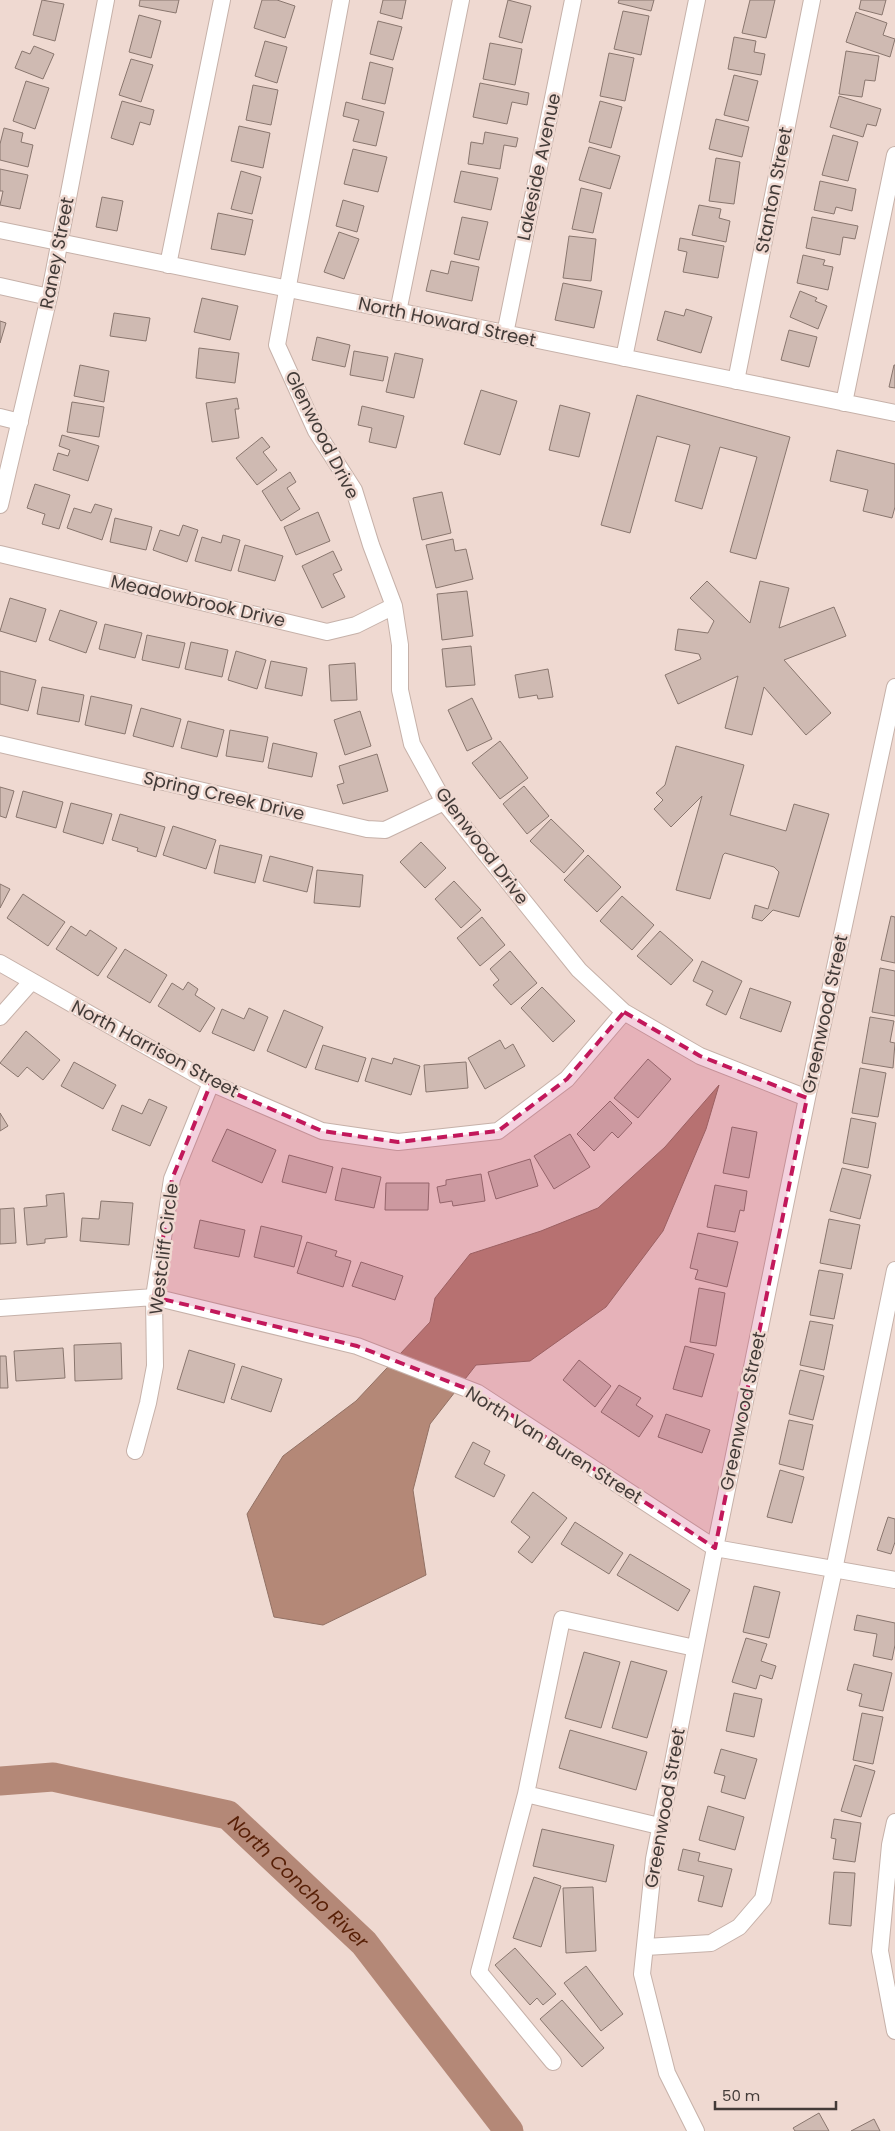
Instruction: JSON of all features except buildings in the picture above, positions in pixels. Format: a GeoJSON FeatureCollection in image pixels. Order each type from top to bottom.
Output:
{"type":"FeatureCollection","features":[{"type":"Feature","properties":{"kind":"street","name":"Raney Street"},"geometry":{"type":"LineString","coordinates":[[0,505],[49,297],[106,0]]}},
{"type":"Feature","properties":{"kind":"street"},"geometry":{"type":"LineString","coordinates":[[168,265],[222,0]]}},
{"type":"Feature","properties":{"kind":"street","name":"Glenwood Drive"},"geometry":{"type":"LineString","coordinates":[[342,0],[286,289],[277,345],[316,431],[354,490],[371,545],[394,606],[400,645],[400,690],[412,744],[444,802],[579,970],[624,1012],[700,1056],[807,1098]]}},
{"type":"Feature","properties":{"kind":"street"},"geometry":{"type":"LineString","coordinates":[[398,312],[461,0]]}},
{"type":"Feature","properties":{"kind":"street","name":"Lakeside Avenue"},"geometry":{"type":"LineString","coordinates":[[505,334],[573,0]]}},
{"type":"Feature","properties":{"kind":"street"},"geometry":{"type":"LineString","coordinates":[[624,358],[696,0]]}},
{"type":"Feature","properties":{"kind":"street","name":"Stanton Street"},"geometry":{"type":"LineString","coordinates":[[736,381],[812,0]]}},
{"type":"Feature","properties":{"kind":"street"},"geometry":{"type":"LineString","coordinates":[[844,403],[895,155]]}},
{"type":"Feature","properties":{"kind":"street","name":"North Howard Street"},"geometry":{"type":"LineString","coordinates":[[0,230],[895,413]]}},
{"type":"Feature","properties":{"kind":"street"},"geometry":{"type":"LineString","coordinates":[[0,286],[49,297]]}},
{"type":"Feature","properties":{"kind":"street"},"geometry":{"type":"LineString","coordinates":[[0,417],[20,422]]}},
{"type":"Feature","properties":{"kind":"street","name":"Meadowbrook Drive"},"geometry":{"type":"LineString","coordinates":[[0,554],[327,632],[356,625],[394,606]]}},
{"type":"Feature","properties":{"kind":"street","name":"Greenwood Street"},"geometry":{"type":"LineString","coordinates":[[696,2131],[667,2073],[642,1974],[654,1859],[714,1548],[807,1098],[895,687]]}},
{"type":"Feature","properties":{"kind":"street","name":"Spring Creek Drive"},"geometry":{"type":"LineString","coordinates":[[0,744],[367,829],[385,830],[444,802]]}},
{"type":"Feature","properties":{"kind":"street","name":"North Harrison Street"},"geometry":{"type":"LineString","coordinates":[[0,963],[211,1083],[322,1131],[398,1142],[498,1131],[567,1079],[624,1012]]}},
{"type":"Feature","properties":{"kind":"street"},"geometry":{"type":"LineString","coordinates":[[0,1017],[31,982]]}},
{"type":"Feature","properties":{"kind":"street","name":"Westcliff Circle"},"geometry":{"type":"LineString","coordinates":[[135,1451],[148,1403],[155,1366],[154,1298],[172,1179],[211,1083]]}},
{"type":"Feature","properties":{"kind":"street"},"geometry":{"type":"LineString","coordinates":[[646,1947],[712,1942],[739,1927],[763,1899],[834,1570],[895,1270]]}},
{"type":"Feature","properties":{"kind":"street","name":"North Van Buren Street"},"geometry":{"type":"LineString","coordinates":[[0,1308],[154,1298],[357,1346],[478,1393],[714,1548],[895,1580]]}},
{"type":"Feature","properties":{"kind":"street"},"geometry":{"type":"LineString","coordinates":[[553,2062],[478,1972],[526,1794],[562,1620],[695,1648]]}},
{"type":"Feature","properties":{"kind":"street"},"geometry":{"type":"LineString","coordinates":[[526,1794],[659,1826]]}},
{"type":"Feature","properties":{"kind":"street"},"geometry":{"type":"LineString","coordinates":[[895,1822],[890,1845],[889,1925],[880,1950],[895,2031]]}},
{"type":"Feature","properties":{"kind":"highlighted area"},"geometry":{"type":"Polygon","coordinates":[[[624,1012],[700,1056],[807,1098],[715,1548],[478,1393],[357,1346],[154,1297],[172,1179],[211,1083],[322,1131],[398,1142],[498,1131],[567,1079],[624,1012]]]}},
{"type":"Feature","properties":{"kind":"shaded area"},"geometry":{"type":"Polygon","coordinates":[[[719,1085],[706,1129],[663,1231],[606,1307],[530,1361],[476,1365],[430,1424],[413,1490],[426,1575],[323,1625],[274,1617],[247,1514],[283,1456],[356,1401],[430,1322],[435,1298],[470,1254],[541,1231],[598,1208],[665,1147],[719,1085]]]}},
{"type":"Feature","properties":{"kind":"waterway","name":"North Concho River"},"geometry":{"type":"LineString","coordinates":[[0,1781],[53,1777],[228,1815],[364,1943],[509,2131]]}}]}
